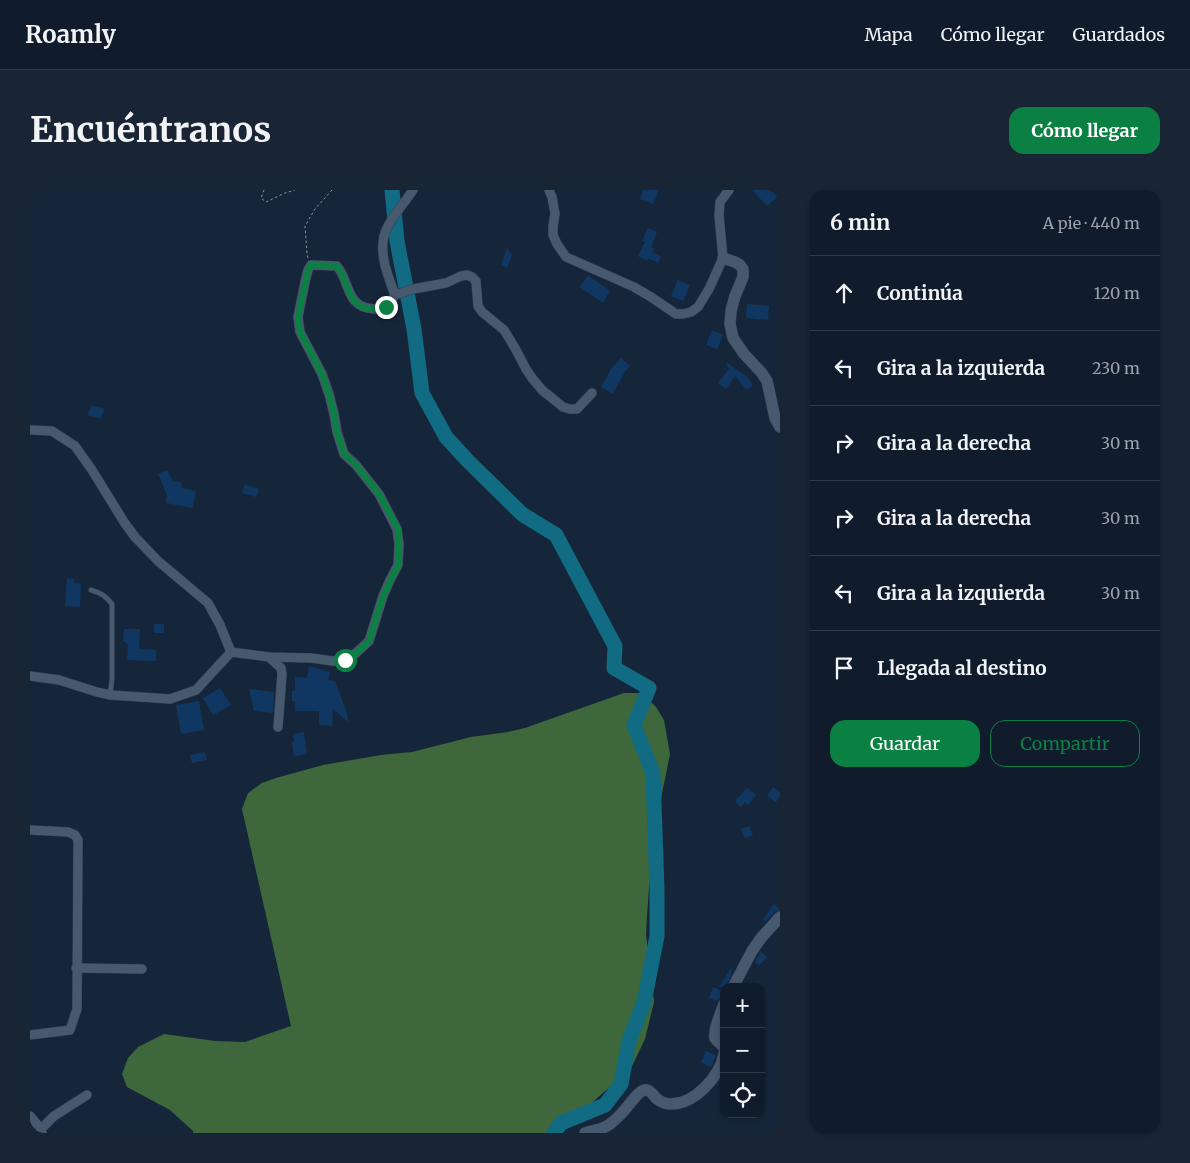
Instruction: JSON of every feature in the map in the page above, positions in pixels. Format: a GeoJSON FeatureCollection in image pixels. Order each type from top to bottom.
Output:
{"type":"FeatureCollection","features":[{"type":"Feature","properties":{"kind":"street"},"geometry":{"type":"LineString","coordinates":[[395,295],[386,269],[382,244],[387,227],[413,190]]}},
{"type":"Feature","properties":{"kind":"street"},"geometry":{"type":"LineString","coordinates":[[550,190],[555,214],[554,235],[557,244],[566,257],[634,287],[676,314],[691,312],[698,307],[709,289],[723,258],[719,215],[720,202],[729,190]]}},
{"type":"Feature","properties":{"kind":"street"},"geometry":{"type":"LineString","coordinates":[[723,258],[735,262],[742,269],[743,277],[731,311],[730,324],[733,338],[767,381],[780,427]]}},
{"type":"Feature","properties":{"kind":"street"},"geometry":{"type":"LineString","coordinates":[[230,652],[270,657],[345,660],[369,641],[383,596],[398,565],[398,529],[379,494],[356,465],[344,454],[322,374],[300,332],[298,317],[305,282],[308,270],[314,265],[337,266],[342,271],[348,292],[354,302],[362,307],[380,310],[391,303],[395,295],[413,288],[446,283],[461,276],[467,275],[472,277],[476,281],[478,306],[482,312],[504,330],[516,348],[526,370],[542,390],[563,407],[570,409],[577,408],[592,393]]}},
{"type":"Feature","properties":{"kind":"street"},"geometry":{"type":"LineString","coordinates":[[30,430],[52,431],[75,446],[135,538],[158,561],[208,604],[220,625],[230,652]]}},
{"type":"Feature","properties":{"kind":"street"},"geometry":{"type":"LineString","coordinates":[[30,676],[59,680],[110,695],[170,699],[196,690],[230,652]]}},
{"type":"Feature","properties":{"kind":"street"},"geometry":{"type":"LineString","coordinates":[[270,657],[281,668],[282,674],[278,727]]}},
{"type":"Feature","properties":{"kind":"street"},"geometry":{"type":"LineString","coordinates":[[30,830],[68,832],[75,835],[78,840],[77,1010],[70,1030],[30,1035]]}},
{"type":"Feature","properties":{"kind":"street"},"geometry":{"type":"LineString","coordinates":[[735,983],[752,951],[761,938],[780,918]]}},
{"type":"Feature","properties":{"kind":"street"},"geometry":{"type":"LineString","coordinates":[[76,968],[142,969]]}},
{"type":"Feature","properties":{"kind":"street"},"geometry":{"type":"LineString","coordinates":[[720,1017],[715,1036],[720,1042]]}},
{"type":"Feature","properties":{"kind":"street"},"geometry":{"type":"LineString","coordinates":[[585,1133],[608,1126],[641,1091],[651,1092],[658,1100],[665,1104],[673,1104],[692,1098],[710,1082],[720,1066]]}},
{"type":"Feature","properties":{"kind":"street"},"geometry":{"type":"LineString","coordinates":[[30,1116],[42,1131],[54,1116],[87,1095]]}},
{"type":"Feature","properties":{"kind":"lane"},"geometry":{"type":"LineString","coordinates":[[91,590],[103,594],[112,604],[112,679],[110,695]]}},
{"type":"Feature","properties":{"kind":"path"},"geometry":{"type":"LineString","coordinates":[[264,190],[261,198],[266,202],[295,190]]}},
{"type":"Feature","properties":{"kind":"path"},"geometry":{"type":"LineString","coordinates":[[314,265],[306,253],[305,226],[314,209],[332,190]]}},
{"type":"Feature","properties":{"kind":"green space"},"geometry":{"type":"Polygon","coordinates":[[[624,693],[638,693],[645,696],[656,707],[664,720],[670,754],[652,843],[647,916],[646,934],[654,1002],[645,1039],[631,1068],[568,1124],[561,1133],[193,1133],[170,1110],[127,1087],[122,1074],[128,1058],[138,1047],[164,1034],[215,1041],[245,1042],[291,1026],[242,809],[248,793],[262,783],[323,765],[381,755],[412,752],[471,737],[525,728],[624,693]]]}},
{"type":"Feature","properties":{"kind":"building"},"geometry":{"type":"Polygon","coordinates":[[[643,190],[659,190],[653,204],[640,199],[643,190]]]}},
{"type":"Feature","properties":{"kind":"building"},"geometry":{"type":"Polygon","coordinates":[[[752,190],[780,190],[780,194],[767,206],[752,190]]]}},
{"type":"Feature","properties":{"kind":"building"},"geometry":{"type":"Polygon","coordinates":[[[648,228],[657,232],[651,247],[654,248],[652,252],[661,257],[658,263],[649,258],[647,261],[638,256],[645,242],[642,241],[648,228]]]}},
{"type":"Feature","properties":{"kind":"building"},"geometry":{"type":"Polygon","coordinates":[[[507,248],[512,255],[507,268],[501,265],[507,248]]]}},
{"type":"Feature","properties":{"kind":"building"},"geometry":{"type":"Polygon","coordinates":[[[588,275],[610,291],[603,303],[580,287],[588,275]]]}},
{"type":"Feature","properties":{"kind":"building"},"geometry":{"type":"Polygon","coordinates":[[[678,280],[690,285],[683,301],[671,296],[678,280]]]}},
{"type":"Feature","properties":{"kind":"building"},"geometry":{"type":"Polygon","coordinates":[[[747,304],[769,306],[768,320],[746,318],[747,304]]]}},
{"type":"Feature","properties":{"kind":"building"},"geometry":{"type":"Polygon","coordinates":[[[712,330],[723,335],[717,349],[706,345],[712,330]]]}},
{"type":"Feature","properties":{"kind":"building"},"geometry":{"type":"Polygon","coordinates":[[[621,358],[630,366],[613,394],[601,387],[611,369],[621,358]]]}},
{"type":"Feature","properties":{"kind":"building"},"geometry":{"type":"Polygon","coordinates":[[[727,363],[746,376],[753,385],[746,390],[735,376],[726,389],[718,383],[729,369],[727,363]]]}},
{"type":"Feature","properties":{"kind":"building"},"geometry":{"type":"Polygon","coordinates":[[[91,405],[104,409],[101,419],[88,415],[91,405]]]}},
{"type":"Feature","properties":{"kind":"building"},"geometry":{"type":"Polygon","coordinates":[[[167,470],[173,481],[182,482],[181,488],[196,491],[193,508],[166,503],[167,495],[158,474],[167,470]]]}},
{"type":"Feature","properties":{"kind":"building"},"geometry":{"type":"Polygon","coordinates":[[[245,484],[259,489],[256,497],[242,493],[245,484]]]}},
{"type":"Feature","properties":{"kind":"building"},"geometry":{"type":"Polygon","coordinates":[[[67,578],[74,579],[74,583],[81,584],[80,607],[65,606],[67,578]]]}},
{"type":"Feature","properties":{"kind":"building"},"geometry":{"type":"Polygon","coordinates":[[[154,624],[164,624],[164,633],[154,633],[154,624]]]}},
{"type":"Feature","properties":{"kind":"building"},"geometry":{"type":"Polygon","coordinates":[[[124,629],[140,629],[139,649],[156,650],[156,661],[127,660],[128,644],[123,641],[124,629]]]}},
{"type":"Feature","properties":{"kind":"building"},"geometry":{"type":"Polygon","coordinates":[[[309,666],[330,672],[328,680],[335,681],[347,713],[348,722],[333,709],[332,726],[319,725],[319,711],[295,711],[292,691],[295,691],[295,677],[307,678],[309,666]]]}},
{"type":"Feature","properties":{"kind":"building"},"geometry":{"type":"Polygon","coordinates":[[[220,688],[231,705],[213,715],[203,698],[220,688]]]}},
{"type":"Feature","properties":{"kind":"building"},"geometry":{"type":"Polygon","coordinates":[[[249,689],[274,692],[273,713],[254,711],[249,689]]]}},
{"type":"Feature","properties":{"kind":"building"},"geometry":{"type":"Polygon","coordinates":[[[199,701],[204,730],[181,734],[176,705],[199,701]]]}},
{"type":"Feature","properties":{"kind":"building"},"geometry":{"type":"Polygon","coordinates":[[[304,732],[307,754],[294,756],[293,734],[304,732]]]}},
{"type":"Feature","properties":{"kind":"building"},"geometry":{"type":"Polygon","coordinates":[[[205,752],[207,760],[192,763],[190,755],[205,752]]]}},
{"type":"Feature","properties":{"kind":"building"},"geometry":{"type":"Polygon","coordinates":[[[773,787],[780,792],[776,802],[767,796],[773,787]]]}},
{"type":"Feature","properties":{"kind":"building"},"geometry":{"type":"Polygon","coordinates":[[[747,788],[756,795],[748,805],[745,802],[741,807],[735,801],[747,788]]]}},
{"type":"Feature","properties":{"kind":"building"},"geometry":{"type":"Polygon","coordinates":[[[749,826],[753,835],[745,838],[741,829],[749,826]]]}},
{"type":"Feature","properties":{"kind":"building"},"geometry":{"type":"Polygon","coordinates":[[[774,904],[780,910],[775,912],[766,921],[763,919],[774,904]]]}},
{"type":"Feature","properties":{"kind":"building"},"geometry":{"type":"Polygon","coordinates":[[[761,951],[767,958],[758,966],[755,962],[761,951]]]}},
{"type":"Feature","properties":{"kind":"building"},"geometry":{"type":"Polygon","coordinates":[[[731,968],[732,968],[728,983],[722,983],[731,968]]]}},
{"type":"Feature","properties":{"kind":"building"},"geometry":{"type":"Polygon","coordinates":[[[713,987],[720,990],[720,998],[717,1001],[709,998],[713,987]]]}},
{"type":"Feature","properties":{"kind":"building"},"geometry":{"type":"Polygon","coordinates":[[[706,1051],[716,1055],[711,1067],[701,1062],[706,1051]]]}},
{"type":"Feature","properties":{"kind":"waterway"},"geometry":{"type":"LineString","coordinates":[[392,190],[397,241],[414,329],[422,393],[446,437],[467,460],[522,514],[556,535],[615,646],[614,668],[649,688],[634,725],[653,773],[657,936],[644,1002],[629,1041],[621,1084],[605,1105],[561,1123],[554,1133]]}},
{"type":"Feature","properties":{"kind":"route"},"geometry":{"type":"LineString","coordinates":[[345,660],[369,641],[383,596],[398,565],[398,529],[379,494],[356,465],[344,454],[322,374],[300,332],[298,317],[308,270],[311,265],[337,266],[342,271],[348,292],[354,302],[362,307],[371,309],[380,310],[386,307]]}}]}
